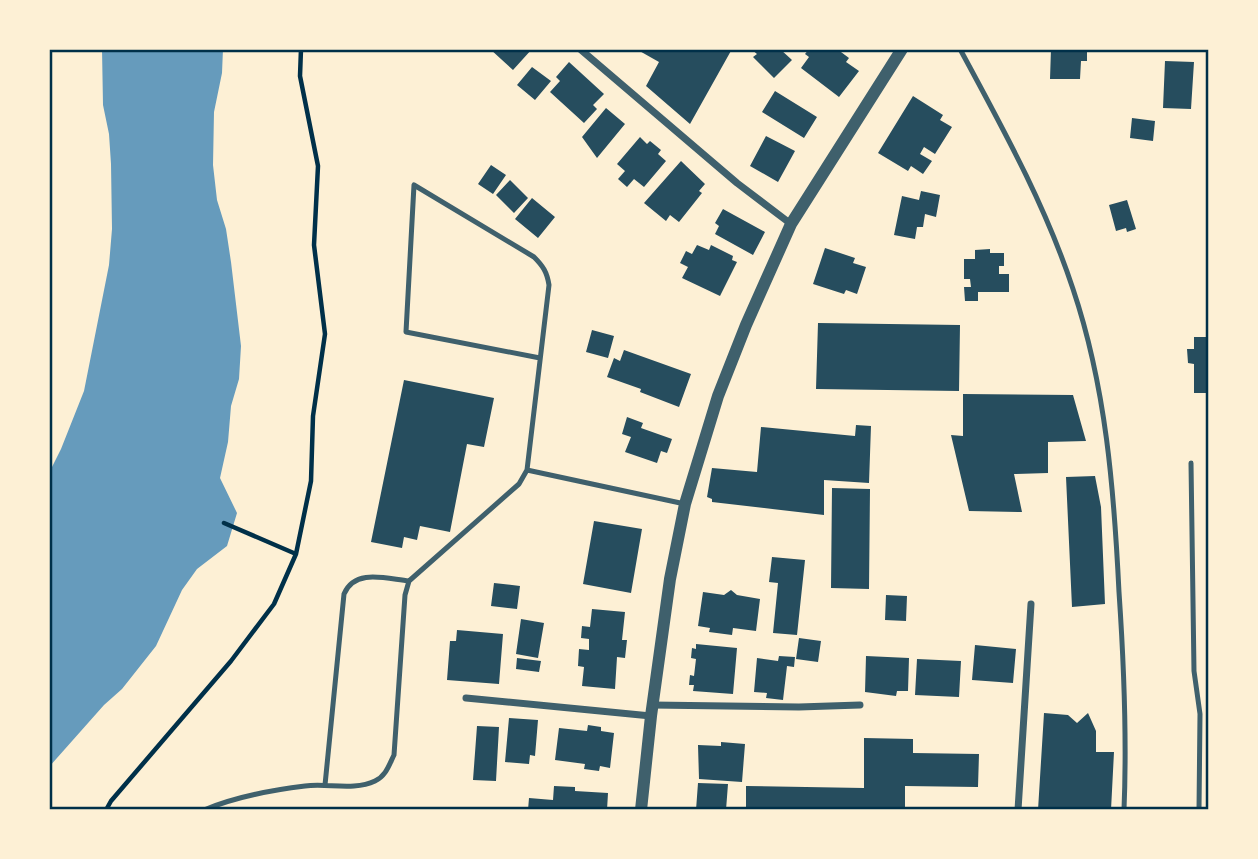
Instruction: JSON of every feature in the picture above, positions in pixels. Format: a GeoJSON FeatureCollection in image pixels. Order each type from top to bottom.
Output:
{"type":"FeatureCollection","features":[{"type":"Feature","properties":{"kind":"street"},"geometry":{"type":"LineString","coordinates":[[580,49],[737,183],[790,224]]}},
{"type":"Feature","properties":{"kind":"street"},"geometry":{"type":"LineString","coordinates":[[641,810],[670,579],[685,504],[732,360],[790,224],[896,52]]}},
{"type":"Feature","properties":{"kind":"street"},"geometry":{"type":"LineString","coordinates":[[1018,810],[1031,604]]}},
{"type":"Feature","properties":{"kind":"street"},"geometry":{"type":"LineString","coordinates":[[466,698],[652,710],[860,705]]}},
{"type":"Feature","properties":{"kind":"lane"},"geometry":{"type":"LineString","coordinates":[[960,49],[1012,145],[1049,222],[1074,290],[1096,371],[1109,457],[1118,560],[1127,742],[1124,810]]}},
{"type":"Feature","properties":{"kind":"lane"},"geometry":{"type":"LineString","coordinates":[[204,810],[260,794],[307,785],[354,786],[374,781],[385,774],[394,755],[405,595],[409,581],[519,484],[527,470],[540,358],[548,285],[543,266],[534,257],[414,185],[406,332],[540,358]]}},
{"type":"Feature","properties":{"kind":"lane"},"geometry":{"type":"LineString","coordinates":[[1191,463],[1194,671],[1200,714],[1199,810]]}},
{"type":"Feature","properties":{"kind":"lane"},"geometry":{"type":"LineString","coordinates":[[527,470],[685,504]]}},
{"type":"Feature","properties":{"kind":"lane"},"geometry":{"type":"LineString","coordinates":[[325,785],[344,594],[347,586],[360,578],[409,581]]}},
{"type":"Feature","properties":{"kind":"path"},"geometry":{"type":"LineString","coordinates":[[106,810],[231,661],[274,604],[296,554],[311,481],[313,416],[325,334],[314,245],[318,166],[300,76],[301,49]]}},
{"type":"Feature","properties":{"kind":"path"},"geometry":{"type":"LineString","coordinates":[[224,523],[296,554]]}},
{"type":"Feature","properties":{"kind":"water"},"geometry":{"type":"Polygon","coordinates":[[[102,49],[223,49],[222,73],[214,112],[213,165],[217,200],[226,229],[241,346],[239,379],[231,406],[228,442],[220,478],[237,513],[227,546],[197,569],[182,590],[156,646],[122,689],[104,705],[49,767],[49,473],[84,391],[109,265],[112,229],[111,164],[103,105],[102,49]]]}},
{"type":"Feature","properties":{"kind":"building"},"geometry":{"type":"Polygon","coordinates":[[[490,49],[532,49],[513,70],[490,49]]]}},
{"type":"Feature","properties":{"kind":"building"},"geometry":{"type":"Polygon","coordinates":[[[636,49],[732,49],[690,124],[646,86],[659,62],[636,49]]]}},
{"type":"Feature","properties":{"kind":"building"},"geometry":{"type":"Polygon","coordinates":[[[751,49],[780,49],[792,60],[774,78],[753,57],[757,54],[751,49]]]}},
{"type":"Feature","properties":{"kind":"building"},"geometry":{"type":"Polygon","coordinates":[[[809,49],[837,49],[849,58],[846,62],[859,71],[839,97],[801,68],[809,57],[805,54],[809,49]]]}},
{"type":"Feature","properties":{"kind":"building"},"geometry":{"type":"Polygon","coordinates":[[[1051,49],[1087,49],[1087,61],[1081,61],[1080,79],[1050,79],[1051,49]]]}},
{"type":"Feature","properties":{"kind":"building"},"geometry":{"type":"Polygon","coordinates":[[[1165,61],[1194,62],[1191,109],[1163,108],[1165,61]]]}},
{"type":"Feature","properties":{"kind":"building"},"geometry":{"type":"Polygon","coordinates":[[[569,62],[604,94],[593,105],[597,109],[584,123],[550,92],[560,81],[556,77],[569,62]]]}},
{"type":"Feature","properties":{"kind":"building"},"geometry":{"type":"Polygon","coordinates":[[[532,67],[551,81],[535,100],[517,85],[532,67]]]}},
{"type":"Feature","properties":{"kind":"building"},"geometry":{"type":"Polygon","coordinates":[[[775,91],[817,117],[804,138],[762,112],[775,91]]]}},
{"type":"Feature","properties":{"kind":"building"},"geometry":{"type":"Polygon","coordinates":[[[913,96],[943,115],[940,120],[952,127],[935,154],[924,147],[920,154],[932,161],[923,174],[911,166],[908,171],[878,153],[913,96]]]}},
{"type":"Feature","properties":{"kind":"building"},"geometry":{"type":"Polygon","coordinates":[[[606,108],[625,124],[597,158],[582,137],[606,108]]]}},
{"type":"Feature","properties":{"kind":"building"},"geometry":{"type":"Polygon","coordinates":[[[1132,118],[1155,121],[1153,141],[1130,138],[1132,118]]]}},
{"type":"Feature","properties":{"kind":"building"},"geometry":{"type":"Polygon","coordinates":[[[766,136],[795,151],[778,182],[750,166],[766,136]]]}},
{"type":"Feature","properties":{"kind":"building"},"geometry":{"type":"Polygon","coordinates":[[[640,137],[647,144],[650,141],[661,150],[658,154],[666,161],[644,187],[634,179],[627,187],[618,179],[625,171],[617,164],[640,137]]]}},
{"type":"Feature","properties":{"kind":"building"},"geometry":{"type":"Polygon","coordinates":[[[681,161],[705,184],[699,191],[702,193],[679,222],[670,215],[666,221],[644,203],[681,161]]]}},
{"type":"Feature","properties":{"kind":"building"},"geometry":{"type":"Polygon","coordinates":[[[491,165],[506,175],[493,194],[478,184],[491,165]]]}},
{"type":"Feature","properties":{"kind":"building"},"geometry":{"type":"Polygon","coordinates":[[[510,180],[528,198],[514,213],[496,195],[510,180]]]}},
{"type":"Feature","properties":{"kind":"building"},"geometry":{"type":"Polygon","coordinates":[[[921,191],[940,195],[936,217],[925,214],[923,227],[917,227],[915,239],[894,235],[902,196],[919,200],[921,191]]]}},
{"type":"Feature","properties":{"kind":"building"},"geometry":{"type":"Polygon","coordinates":[[[532,198],[555,217],[538,238],[515,219],[532,198]]]}},
{"type":"Feature","properties":{"kind":"building"},"geometry":{"type":"Polygon","coordinates":[[[1127,200],[1136,229],[1116,231],[1109,205],[1127,200]]]}},
{"type":"Feature","properties":{"kind":"building"},"geometry":{"type":"Polygon","coordinates":[[[723,209],[765,232],[753,255],[715,234],[719,226],[715,223],[723,209]]]}},
{"type":"Feature","properties":{"kind":"building"},"geometry":{"type":"Polygon","coordinates":[[[697,245],[709,250],[711,245],[733,256],[732,260],[737,262],[720,296],[682,278],[688,267],[680,263],[686,251],[692,254],[697,245]]]}},
{"type":"Feature","properties":{"kind":"building"},"geometry":{"type":"Polygon","coordinates":[[[825,248],[855,258],[853,263],[866,267],[857,294],[846,290],[844,294],[813,284],[825,248]]]}},
{"type":"Feature","properties":{"kind":"building"},"geometry":{"type":"Polygon","coordinates":[[[990,249],[990,253],[1004,253],[1004,266],[999,266],[999,274],[1009,274],[1009,292],[978,292],[978,301],[965,301],[964,287],[971,287],[970,279],[964,279],[964,259],[975,259],[975,250],[990,249]]]}},
{"type":"Feature","properties":{"kind":"building"},"geometry":{"type":"Polygon","coordinates":[[[818,323],[960,325],[959,391],[816,389],[818,323]]]}},
{"type":"Feature","properties":{"kind":"building"},"geometry":{"type":"Polygon","coordinates":[[[592,330],[614,336],[608,358],[586,352],[592,330]]]}},
{"type":"Feature","properties":{"kind":"building"},"geometry":{"type":"Polygon","coordinates":[[[1194,337],[1209,337],[1209,393],[1194,393],[1194,364],[1188,363],[1187,349],[1194,349],[1194,337]]]}},
{"type":"Feature","properties":{"kind":"building"},"geometry":{"type":"Polygon","coordinates":[[[624,350],[691,374],[679,407],[607,377],[614,358],[620,361],[624,350]]]}},
{"type":"Feature","properties":{"kind":"building"},"geometry":{"type":"Polygon","coordinates":[[[404,380],[494,398],[484,447],[467,444],[450,532],[420,526],[417,540],[404,537],[402,548],[371,542],[404,380]]]}},
{"type":"Feature","properties":{"kind":"building"},"geometry":{"type":"Polygon","coordinates":[[[963,394],[1073,395],[1086,441],[1048,442],[1048,473],[1014,474],[1022,512],[969,511],[951,435],[963,436],[963,394]]]}},
{"type":"Feature","properties":{"kind":"building"},"geometry":{"type":"Polygon","coordinates":[[[627,417],[643,423],[641,428],[672,439],[667,453],[661,451],[657,463],[625,452],[631,437],[622,434],[627,417]]]}},
{"type":"Feature","properties":{"kind":"building"},"geometry":{"type":"Polygon","coordinates":[[[856,425],[871,426],[869,483],[824,480],[824,515],[712,502],[712,499],[707,497],[712,468],[757,472],[761,427],[855,436],[856,425]]]}},
{"type":"Feature","properties":{"kind":"building"},"geometry":{"type":"Polygon","coordinates":[[[1095,476],[1101,507],[1105,604],[1072,607],[1066,477],[1095,476]]]}},
{"type":"Feature","properties":{"kind":"building"},"geometry":{"type":"Polygon","coordinates":[[[832,488],[870,489],[869,589],[831,588],[832,488]]]}},
{"type":"Feature","properties":{"kind":"building"},"geometry":{"type":"Polygon","coordinates":[[[594,521],[642,529],[631,593],[583,584],[594,521]]]}},
{"type":"Feature","properties":{"kind":"building"},"geometry":{"type":"Polygon","coordinates":[[[772,557],[805,560],[797,635],[773,633],[778,583],[769,582],[772,557]]]}},
{"type":"Feature","properties":{"kind":"building"},"geometry":{"type":"Polygon","coordinates":[[[494,583],[520,586],[517,609],[491,606],[494,583]]]}},
{"type":"Feature","properties":{"kind":"building"},"geometry":{"type":"Polygon","coordinates":[[[731,590],[737,595],[760,599],[756,631],[733,628],[732,635],[709,632],[710,628],[698,626],[703,592],[724,595],[731,590]]]}},
{"type":"Feature","properties":{"kind":"building"},"geometry":{"type":"Polygon","coordinates":[[[886,595],[907,596],[906,621],[885,620],[886,595]]]}},
{"type":"Feature","properties":{"kind":"building"},"geometry":{"type":"Polygon","coordinates":[[[592,609],[625,612],[622,640],[627,640],[625,658],[617,657],[615,689],[582,686],[584,667],[578,666],[579,649],[589,650],[589,639],[581,638],[582,626],[590,627],[592,609]]]}},
{"type":"Feature","properties":{"kind":"building"},"geometry":{"type":"Polygon","coordinates":[[[521,619],[544,623],[538,658],[516,654],[521,619]]]}},
{"type":"Feature","properties":{"kind":"building"},"geometry":{"type":"Polygon","coordinates":[[[457,630],[503,634],[499,684],[447,680],[450,641],[456,641],[457,630]]]}},
{"type":"Feature","properties":{"kind":"building"},"geometry":{"type":"Polygon","coordinates":[[[799,638],[821,641],[818,662],[796,659],[799,638]]]}},
{"type":"Feature","properties":{"kind":"building"},"geometry":{"type":"Polygon","coordinates":[[[696,644],[737,648],[733,694],[693,691],[694,685],[689,685],[690,675],[694,676],[696,659],[691,658],[692,648],[696,649],[696,644]]]}},
{"type":"Feature","properties":{"kind":"building"},"geometry":{"type":"Polygon","coordinates":[[[975,645],[1016,649],[1013,683],[972,680],[975,645]]]}},
{"type":"Feature","properties":{"kind":"building"},"geometry":{"type":"Polygon","coordinates":[[[779,656],[795,657],[794,667],[787,666],[783,700],[766,698],[767,693],[754,692],[757,658],[778,661],[779,656]]]}},
{"type":"Feature","properties":{"kind":"building"},"geometry":{"type":"Polygon","coordinates":[[[866,656],[909,658],[908,691],[897,691],[896,696],[865,692],[866,656]]]}},
{"type":"Feature","properties":{"kind":"building"},"geometry":{"type":"Polygon","coordinates":[[[517,658],[541,661],[539,672],[516,669],[517,658]]]}},
{"type":"Feature","properties":{"kind":"building"},"geometry":{"type":"Polygon","coordinates":[[[917,659],[961,661],[959,697],[915,695],[917,659]]]}},
{"type":"Feature","properties":{"kind":"building"},"geometry":{"type":"Polygon","coordinates":[[[1044,713],[1068,715],[1077,723],[1088,713],[1096,731],[1096,752],[1114,752],[1111,810],[1038,810],[1044,713]]]}},
{"type":"Feature","properties":{"kind":"building"},"geometry":{"type":"Polygon","coordinates":[[[509,718],[538,720],[535,756],[530,755],[529,764],[505,762],[509,718]]]}},
{"type":"Feature","properties":{"kind":"building"},"geometry":{"type":"Polygon","coordinates":[[[588,725],[614,733],[610,768],[600,766],[599,771],[584,769],[585,764],[555,760],[559,728],[587,731],[588,725]]]}},
{"type":"Feature","properties":{"kind":"building"},"geometry":{"type":"Polygon","coordinates":[[[477,726],[499,727],[496,781],[473,780],[477,726]]]}},
{"type":"Feature","properties":{"kind":"building"},"geometry":{"type":"Polygon","coordinates":[[[864,738],[913,739],[913,753],[979,754],[978,787],[905,786],[905,810],[746,810],[746,786],[864,788],[864,738]]]}},
{"type":"Feature","properties":{"kind":"building"},"geometry":{"type":"Polygon","coordinates":[[[721,742],[745,744],[742,782],[699,779],[698,745],[721,746],[721,742]]]}},
{"type":"Feature","properties":{"kind":"building"},"geometry":{"type":"Polygon","coordinates":[[[698,783],[728,784],[726,810],[696,810],[698,783]]]}},
{"type":"Feature","properties":{"kind":"building"},"geometry":{"type":"Polygon","coordinates":[[[554,786],[575,787],[575,791],[608,793],[607,810],[528,810],[529,798],[553,800],[554,786]]]}}]}
